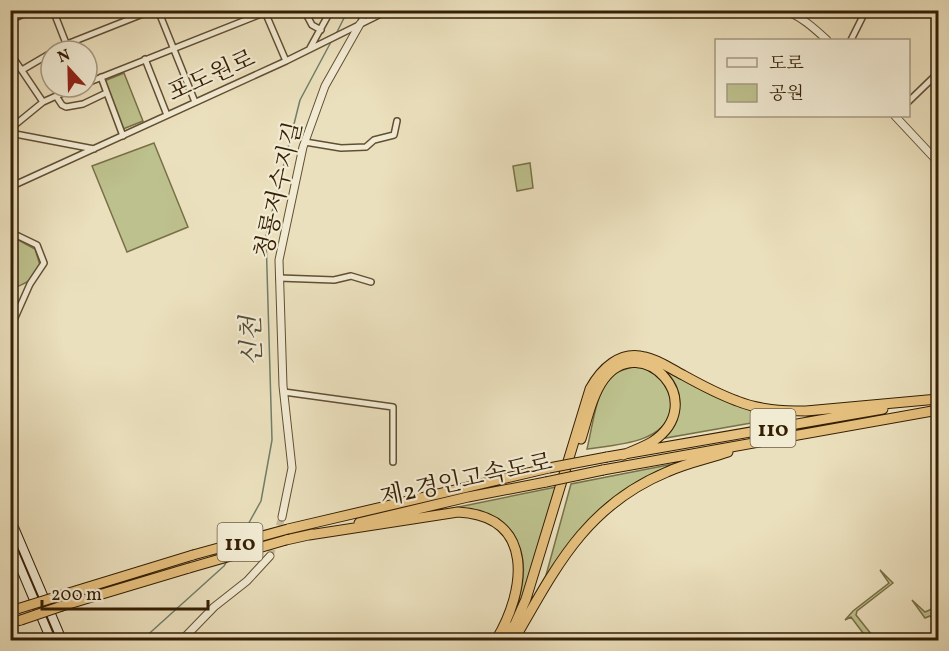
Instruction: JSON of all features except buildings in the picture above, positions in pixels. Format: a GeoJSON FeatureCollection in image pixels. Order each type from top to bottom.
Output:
{"type":"FeatureCollection","features":[{"type":"Feature","properties":{"kind":"highway"},"geometry":{"type":"LineString","coordinates":[[503,640],[515,624],[526,599],[590,389],[597,375],[608,365],[628,357],[643,356],[740,403],[784,411],[939,399]]}},
{"type":"Feature","properties":{"kind":"highway"},"geometry":{"type":"LineString","coordinates":[[525,619],[597,392],[603,380],[619,366],[628,363],[647,365],[662,373],[669,381],[675,394],[674,417],[652,442],[623,455]]}},
{"type":"Feature","properties":{"kind":"highway","name":"제2경인고속도로"},"geometry":{"type":"LineString","coordinates":[[14,610],[193,555],[288,529],[549,468],[939,399]]}},
{"type":"Feature","properties":{"kind":"highway","name":"제2경인고속도로"},"geometry":{"type":"LineString","coordinates":[[10,623],[286,540],[468,497],[603,470],[939,410]]}},
{"type":"Feature","properties":{"kind":"highway"},"geometry":{"type":"LineString","coordinates":[[514,640],[552,573],[576,538],[594,520],[627,494],[666,472],[764,441]]}},
{"type":"Feature","properties":{"kind":"highway"},"geometry":{"type":"LineString","coordinates":[[309,535],[458,512],[484,516],[504,531],[514,546],[519,564],[520,578],[515,600],[496,640]]}},
{"type":"Feature","properties":{"kind":"main road"},"geometry":{"type":"LineString","coordinates":[[10,518],[62,640]]}},
{"type":"Feature","properties":{"kind":"main road"},"geometry":{"type":"LineString","coordinates":[[10,543],[51,640]]}},
{"type":"Feature","properties":{"kind":"street"},"geometry":{"type":"LineString","coordinates":[[10,20],[33,10]]}},
{"type":"Feature","properties":{"kind":"street"},"geometry":{"type":"LineString","coordinates":[[53,10],[65,39]]}},
{"type":"Feature","properties":{"kind":"street"},"geometry":{"type":"LineString","coordinates":[[80,39],[153,10]]}},
{"type":"Feature","properties":{"kind":"street"},"geometry":{"type":"LineString","coordinates":[[158,10],[195,102]]}},
{"type":"Feature","properties":{"kind":"street"},"geometry":{"type":"LineString","coordinates":[[304,10],[312,25],[321,30]]}},
{"type":"Feature","properties":{"kind":"street"},"geometry":{"type":"LineString","coordinates":[[311,49],[331,10]]}},
{"type":"Feature","properties":{"kind":"street"},"geometry":{"type":"LineString","coordinates":[[357,26],[366,10]]}},
{"type":"Feature","properties":{"kind":"street"},"geometry":{"type":"LineString","coordinates":[[357,26],[389,10]]}},
{"type":"Feature","properties":{"kind":"street"},"geometry":{"type":"LineString","coordinates":[[604,10],[631,10]]}},
{"type":"Feature","properties":{"kind":"street"},"geometry":{"type":"LineString","coordinates":[[782,10],[811,26],[826,39]]}},
{"type":"Feature","properties":{"kind":"street"},"geometry":{"type":"LineString","coordinates":[[852,39],[866,10]]}},
{"type":"Feature","properties":{"kind":"street"},"geometry":{"type":"LineString","coordinates":[[123,136],[101,77],[267,11],[286,61]]}},
{"type":"Feature","properties":{"kind":"street","name":"포도원로"},"geometry":{"type":"LineString","coordinates":[[10,187],[286,61],[357,26]]}},
{"type":"Feature","properties":{"kind":"street","name":"청룡저수지길"},"geometry":{"type":"LineString","coordinates":[[282,517],[292,468],[284,392],[279,260],[305,142],[325,86],[357,26]]}},
{"type":"Feature","properties":{"kind":"street"},"geometry":{"type":"LineString","coordinates":[[11,54],[43,102]]}},
{"type":"Feature","properties":{"kind":"street"},"geometry":{"type":"LineString","coordinates":[[22,70],[39,60]]}},
{"type":"Feature","properties":{"kind":"street"},"geometry":{"type":"LineString","coordinates":[[145,60],[167,115]]}},
{"type":"Feature","properties":{"kind":"street"},"geometry":{"type":"LineString","coordinates":[[910,101],[939,73]]}},
{"type":"Feature","properties":{"kind":"street"},"geometry":{"type":"LineString","coordinates":[[99,96],[106,93]]}},
{"type":"Feature","properties":{"kind":"street"},"geometry":{"type":"LineString","coordinates":[[10,131],[43,102],[50,99]]}},
{"type":"Feature","properties":{"kind":"street"},"geometry":{"type":"LineString","coordinates":[[59,99],[66,107],[83,104],[93,99]]}},
{"type":"Feature","properties":{"kind":"street"},"geometry":{"type":"LineString","coordinates":[[896,117],[939,162]]}},
{"type":"Feature","properties":{"kind":"street"},"geometry":{"type":"LineString","coordinates":[[305,142],[341,148],[366,147],[374,140],[394,135],[397,121]]}},
{"type":"Feature","properties":{"kind":"street"},"geometry":{"type":"LineString","coordinates":[[10,131],[95,149]]}},
{"type":"Feature","properties":{"kind":"street"},"geometry":{"type":"LineString","coordinates":[[10,232],[37,245],[44,263],[30,284],[10,329]]}},
{"type":"Feature","properties":{"kind":"street"},"geometry":{"type":"LineString","coordinates":[[279,278],[334,280],[351,276],[371,282]]}},
{"type":"Feature","properties":{"kind":"street"},"geometry":{"type":"LineString","coordinates":[[284,392],[393,407],[393,462]]}},
{"type":"Feature","properties":{"kind":"street"},"geometry":{"type":"LineString","coordinates":[[182,640],[270,556]]}},
{"type":"Feature","properties":{"kind":"green space"},"geometry":{"type":"Polygon","coordinates":[[[124,73],[143,121],[123,129],[104,81],[124,73]]]}},
{"type":"Feature","properties":{"kind":"green space"},"geometry":{"type":"Polygon","coordinates":[[[154,143],[188,227],[127,252],[92,166],[154,143]]]}},
{"type":"Feature","properties":{"kind":"green space"},"geometry":{"type":"Polygon","coordinates":[[[530,163],[533,188],[517,191],[513,166],[530,163]]]}},
{"type":"Feature","properties":{"kind":"green space"},"geometry":{"type":"Polygon","coordinates":[[[11,236],[35,249],[40,265],[29,281],[11,289],[11,236]]]}},
{"type":"Feature","properties":{"kind":"green space"},"geometry":{"type":"Polygon","coordinates":[[[636,366],[655,373],[667,389],[672,405],[666,422],[658,430],[636,441],[587,449],[598,401],[605,384],[616,373],[636,366]]]}},
{"type":"Feature","properties":{"kind":"green space"},"geometry":{"type":"Polygon","coordinates":[[[665,370],[712,395],[784,414],[785,417],[660,439],[677,414],[680,397],[673,379],[665,370]]]}},
{"type":"Feature","properties":{"kind":"green space"},"geometry":{"type":"Polygon","coordinates":[[[673,464],[631,486],[599,511],[572,541],[545,579],[571,484],[673,464]]]}},
{"type":"Feature","properties":{"kind":"green space"},"geometry":{"type":"Polygon","coordinates":[[[556,487],[523,599],[512,622],[523,581],[523,560],[515,539],[497,521],[484,513],[466,510],[434,512],[556,487]]]}},
{"type":"Feature","properties":{"kind":"green space"},"geometry":{"type":"Polygon","coordinates":[[[880,570],[893,583],[857,611],[856,615],[876,640],[866,640],[851,617],[845,620],[889,583],[880,570]]]}},
{"type":"Feature","properties":{"kind":"green space"},"geometry":{"type":"Polygon","coordinates":[[[912,600],[925,612],[934,608],[938,624],[930,616],[925,618],[912,600]]]}},
{"type":"Feature","properties":{"kind":"waterway","name":"신천"},"geometry":{"type":"LineString","coordinates":[[336,34],[348,10]]}},
{"type":"Feature","properties":{"kind":"waterway","name":"신천"},"geometry":{"type":"LineString","coordinates":[[240,539],[261,501],[272,440],[266,236],[300,100],[332,40]]}},
{"type":"Feature","properties":{"kind":"waterway","name":"신천"},"geometry":{"type":"LineString","coordinates":[[142,640],[227,561]]}},
{"type":"Feature","properties":{"kind":"tunnel"},"geometry":{"type":"LineString","coordinates":[[270,556],[282,517]]}}]}
